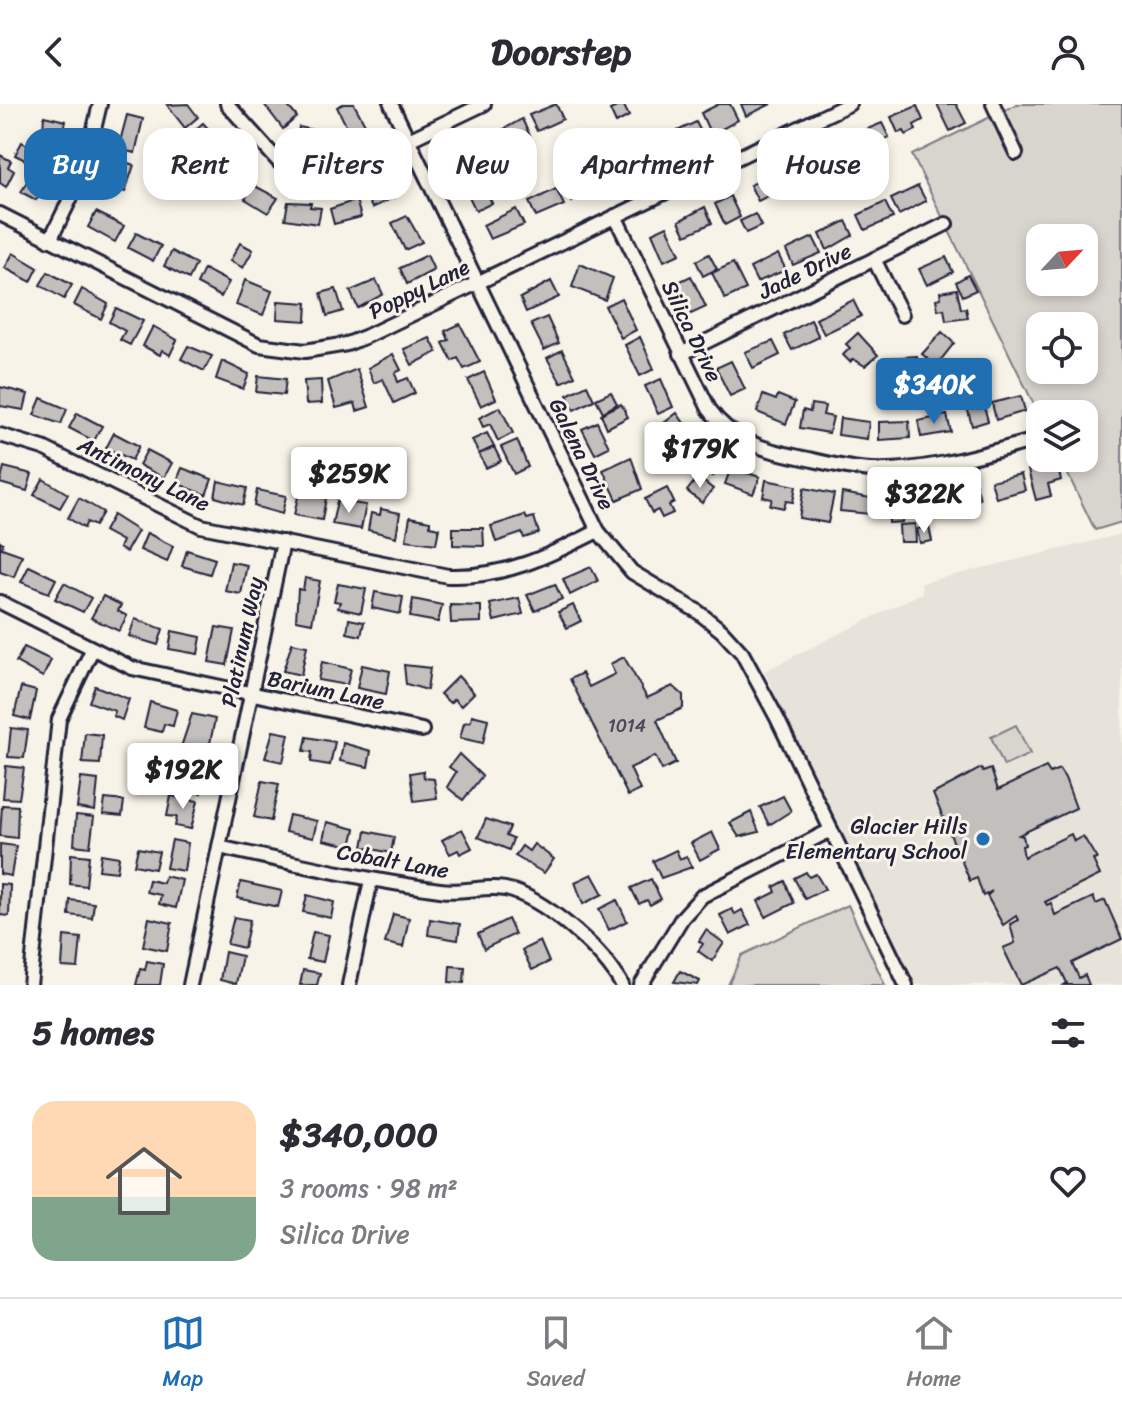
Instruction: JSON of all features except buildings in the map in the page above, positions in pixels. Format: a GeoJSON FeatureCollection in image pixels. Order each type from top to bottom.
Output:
{"type":"FeatureCollection","features":[{"type":"Feature","properties":{"kind":"street"},"geometry":{"type":"LineString","coordinates":[[50,240],[84,171],[100,104]]}},
{"type":"Feature","properties":{"kind":"street"},"geometry":{"type":"LineString","coordinates":[[227,104],[264,149],[274,156]]}},
{"type":"Feature","properties":{"kind":"street","name":"Galena Drive"},"geometry":{"type":"LineString","coordinates":[[391,104],[403,128]]}},
{"type":"Feature","properties":{"kind":"street"},"geometry":{"type":"LineString","coordinates":[[412,139],[484,104]]}},
{"type":"Feature","properties":{"kind":"street","name":"Poppy Lane"},"geometry":{"type":"LineString","coordinates":[[0,214],[238,337],[281,349],[305,351],[347,344],[849,104]]}},
{"type":"Feature","properties":{"kind":"street"},"geometry":{"type":"LineString","coordinates":[[993,104],[1016,153]]}},
{"type":"Feature","properties":{"kind":"street","name":"Galena Drive"},"geometry":{"type":"LineString","coordinates":[[412,146],[598,531],[632,572],[697,611],[722,631],[742,653],[906,985]]}},
{"type":"Feature","properties":{"kind":"street","name":"Silica Drive"},"geometry":{"type":"LineString","coordinates":[[615,216],[681,354],[718,421],[746,442],[785,454],[871,470],[947,463],[1026,443]]}},
{"type":"Feature","properties":{"kind":"street","name":"Jade Drive"},"geometry":{"type":"LineString","coordinates":[[681,354],[946,224]]}},
{"type":"Feature","properties":{"kind":"street"},"geometry":{"type":"LineString","coordinates":[[874,259],[902,315]]}},
{"type":"Feature","properties":{"kind":"street","name":"Antimony Lane"},"geometry":{"type":"LineString","coordinates":[[0,435],[43,448],[201,526],[426,573],[471,577],[518,568],[598,531]]}},
{"type":"Feature","properties":{"kind":"street","name":"Platinum Way"},"geometry":{"type":"LineString","coordinates":[[190,985],[283,542]]}},
{"type":"Feature","properties":{"kind":"street","name":"Barium Lane"},"geometry":{"type":"LineString","coordinates":[[0,602],[132,668],[422,730]]}},
{"type":"Feature","properties":{"kind":"street"},"geometry":{"type":"LineString","coordinates":[[30,985],[59,719],[92,650]]}},
{"type":"Feature","properties":{"kind":"street"},"geometry":{"type":"LineString","coordinates":[[641,985],[682,918],[702,896],[831,830]]}},
{"type":"Feature","properties":{"kind":"street","name":"Cobalt Lane"},"geometry":{"type":"LineString","coordinates":[[219,847],[371,880],[444,891],[513,891],[589,943],[622,985]]}},
{"type":"Feature","properties":{"kind":"street"},"geometry":{"type":"LineString","coordinates":[[349,985],[371,880]]}},
{"type":"Feature","properties":{"kind":"shaded area"},"geometry":{"type":"Polygon","coordinates":[[[1017,104],[1122,104],[1122,522],[1095,530],[1067,472],[1098,472],[1098,400],[1032,400],[912,155],[1017,104]]]}},
{"type":"Feature","properties":{"kind":"shaded area","name":"Glacier Hills Elementary School"},"geometry":{"type":"Polygon","coordinates":[[[1122,534],[1122,985],[915,985],[764,671],[922,593],[921,583],[1122,534]]]}},
{"type":"Feature","properties":{"kind":"shaded area"},"geometry":{"type":"Polygon","coordinates":[[[1016,725],[1030,754],[1004,766],[991,737],[1016,725]]]}},
{"type":"Feature","properties":{"kind":"shaded area"},"geometry":{"type":"Polygon","coordinates":[[[848,905],[885,985],[728,985],[742,955],[848,905]]]}},
{"type":"Feature","properties":{"kind":"place","name":"Glacier Hills Elementary School"},"geometry":{"type":"Point","coordinates":[983,839]}}]}
